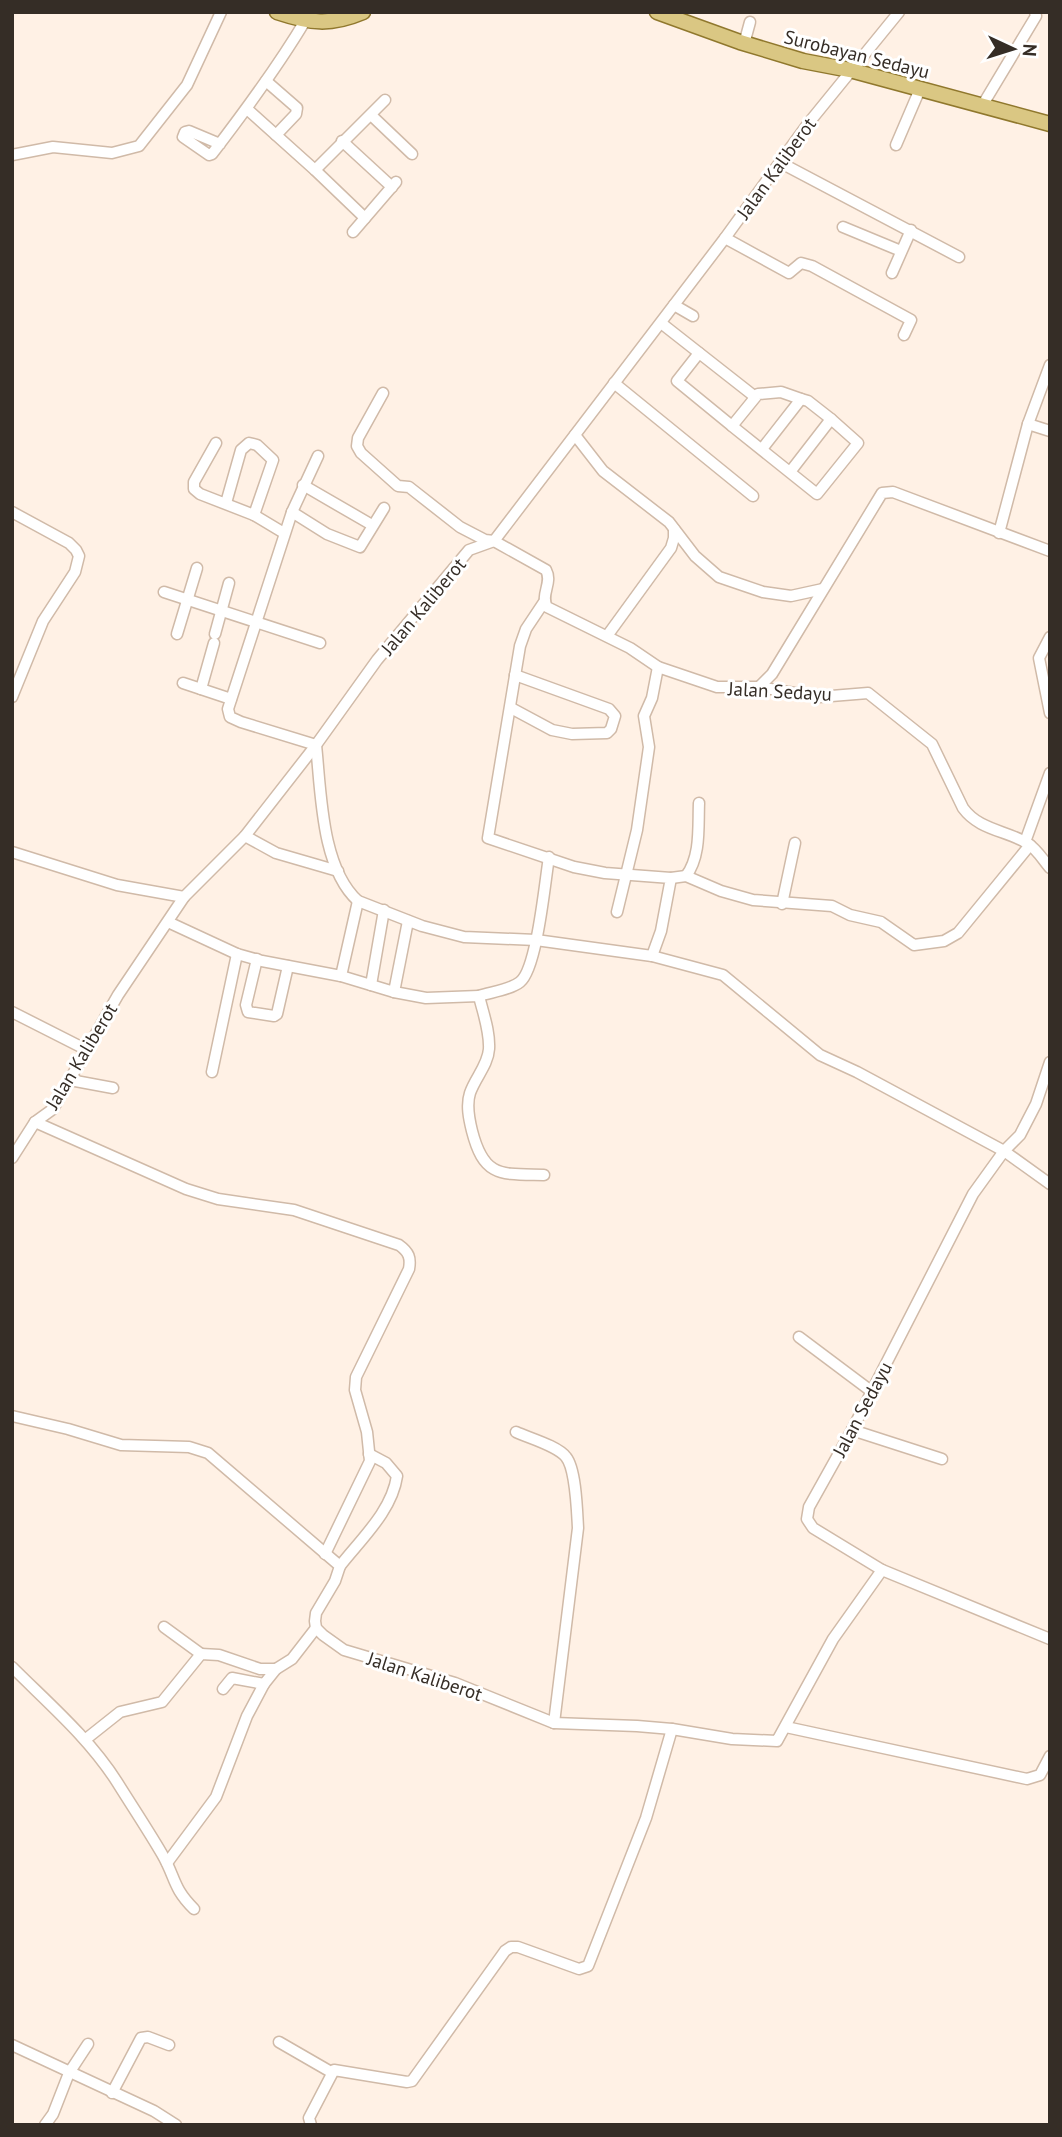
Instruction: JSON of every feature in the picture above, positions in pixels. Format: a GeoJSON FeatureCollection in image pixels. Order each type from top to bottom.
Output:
{"type":"FeatureCollection","features":[{"type":"Feature","properties":{"kind":"main road"},"geometry":{"type":"LineString","coordinates":[[277,12],[305,21],[326,23],[363,12]]}},
{"type":"Feature","properties":{"kind":"main road","name":"Surobayan Sedayu"},"geometry":{"type":"LineString","coordinates":[[657,12],[744,44],[803,61],[850,70],[1050,124]]}},
{"type":"Feature","properties":{"kind":"street"},"geometry":{"type":"LineString","coordinates":[[12,155],[53,147],[112,153],[139,146],[187,85],[221,12]]}},
{"type":"Feature","properties":{"kind":"street","name":"Jalan Kaliberot"},"geometry":{"type":"LineString","coordinates":[[12,1158],[35,1122],[53,1109],[118,995],[184,897],[245,836],[377,660],[469,550],[494,541],[674,306],[807,125],[899,12]]}},
{"type":"Feature","properties":{"kind":"street"},"geometry":{"type":"LineString","coordinates":[[982,106],[1036,16],[1035,12]]}},
{"type":"Feature","properties":{"kind":"street"},"geometry":{"type":"LineString","coordinates":[[220,144],[247,109],[305,21]]}},
{"type":"Feature","properties":{"kind":"street"},"geometry":{"type":"LineString","coordinates":[[744,44],[750,22]]}},
{"type":"Feature","properties":{"kind":"street"},"geometry":{"type":"LineString","coordinates":[[266,81],[297,108],[296,114],[276,135]]}},
{"type":"Feature","properties":{"kind":"street"},"geometry":{"type":"LineString","coordinates":[[896,145],[920,89]]}},
{"type":"Feature","properties":{"kind":"street"},"geometry":{"type":"LineString","coordinates":[[315,170],[385,100]]}},
{"type":"Feature","properties":{"kind":"street"},"geometry":{"type":"LineString","coordinates":[[247,109],[365,218]]}},
{"type":"Feature","properties":{"kind":"street"},"geometry":{"type":"LineString","coordinates":[[370,115],[412,154]]}},
{"type":"Feature","properties":{"kind":"street"},"geometry":{"type":"LineString","coordinates":[[342,141],[394,184],[353,232]]}},
{"type":"Feature","properties":{"kind":"street"},"geometry":{"type":"LineString","coordinates":[[781,163],[959,257]]}},
{"type":"Feature","properties":{"kind":"street"},"geometry":{"type":"LineString","coordinates":[[843,227],[901,251]]}},
{"type":"Feature","properties":{"kind":"street"},"geometry":{"type":"LineString","coordinates":[[892,273],[911,230]]}},
{"type":"Feature","properties":{"kind":"street"},"geometry":{"type":"LineString","coordinates":[[725,238],[789,274],[803,262],[823,272],[911,320],[904,335]]}},
{"type":"Feature","properties":{"kind":"street"},"geometry":{"type":"LineString","coordinates":[[674,306],[693,316]]}},
{"type":"Feature","properties":{"kind":"street"},"geometry":{"type":"LineString","coordinates":[[661,323],[754,396]]}},
{"type":"Feature","properties":{"kind":"street"},"geometry":{"type":"LineString","coordinates":[[699,352],[677,381],[732,426],[817,494],[858,443],[808,401],[778,391],[754,396],[732,426]]}},
{"type":"Feature","properties":{"kind":"street"},"geometry":{"type":"LineString","coordinates":[[999,533],[1028,424],[1050,365]]}},
{"type":"Feature","properties":{"kind":"street"},"geometry":{"type":"LineString","coordinates":[[614,383],[753,496]]}},
{"type":"Feature","properties":{"kind":"street"},"geometry":{"type":"LineString","coordinates":[[383,393],[358,438],[357,446],[361,453],[398,486],[409,487],[460,527],[485,540],[494,541],[545,570],[549,579],[544,602],[522,637],[488,823],[488,838],[574,867],[605,873],[671,878],[686,876],[742,897],[782,904],[832,906],[850,915],[881,922],[915,945],[951,938],[964,927],[1028,844],[1050,773]]}},
{"type":"Feature","properties":{"kind":"street"},"geometry":{"type":"LineString","coordinates":[[762,449],[801,400]]}},
{"type":"Feature","properties":{"kind":"street"},"geometry":{"type":"LineString","coordinates":[[790,472],[831,419]]}},
{"type":"Feature","properties":{"kind":"street"},"geometry":{"type":"LineString","coordinates":[[1028,424],[1050,431]]}},
{"type":"Feature","properties":{"kind":"street"},"geometry":{"type":"LineString","coordinates":[[575,435],[603,471],[669,522],[695,556],[719,577],[762,592],[791,596],[823,589]]}},
{"type":"Feature","properties":{"kind":"street"},"geometry":{"type":"LineString","coordinates":[[216,443],[193,486],[200,494],[254,515],[284,533]]}},
{"type":"Feature","properties":{"kind":"street"},"geometry":{"type":"LineString","coordinates":[[226,503],[241,450],[249,443],[257,445],[273,460],[254,515]]}},
{"type":"Feature","properties":{"kind":"street"},"geometry":{"type":"LineString","coordinates":[[318,456],[284,533],[228,714],[235,719],[316,744],[327,835],[338,871],[358,901],[408,921],[464,937],[536,940],[652,956],[723,975],[820,1055],[1004,1151],[1050,1184]]}},
{"type":"Feature","properties":{"kind":"street"},"geometry":{"type":"LineString","coordinates":[[303,485],[372,525]]}},
{"type":"Feature","properties":{"kind":"street"},"geometry":{"type":"LineString","coordinates":[[759,687],[772,674],[882,493],[893,492],[1050,551]]}},
{"type":"Feature","properties":{"kind":"street"},"geometry":{"type":"LineString","coordinates":[[292,512],[327,534],[360,547],[384,508]]}},
{"type":"Feature","properties":{"kind":"street"},"geometry":{"type":"LineString","coordinates":[[12,512],[69,543],[79,556],[75,572],[43,621],[12,697]]}},
{"type":"Feature","properties":{"kind":"street"},"geometry":{"type":"LineString","coordinates":[[607,636],[671,548],[674,529]]}},
{"type":"Feature","properties":{"kind":"street"},"geometry":{"type":"LineString","coordinates":[[177,634],[197,568]]}},
{"type":"Feature","properties":{"kind":"street"},"geometry":{"type":"LineString","coordinates":[[201,689],[229,583]]}},
{"type":"Feature","properties":{"kind":"street"},"geometry":{"type":"LineString","coordinates":[[164,592],[320,643]]}},
{"type":"Feature","properties":{"kind":"street","name":"Jalan Sedayu"},"geometry":{"type":"LineString","coordinates":[[544,602],[552,611],[630,648],[658,667],[717,687],[759,687],[819,697],[868,693],[932,744],[969,816],[977,823],[1028,844],[1050,869]]}},
{"type":"Feature","properties":{"kind":"street"},"geometry":{"type":"LineString","coordinates":[[1050,637],[1039,658],[1050,713]]}},
{"type":"Feature","properties":{"kind":"street"},"geometry":{"type":"LineString","coordinates":[[617,912],[637,830],[649,747],[645,716],[652,698],[658,667]]}},
{"type":"Feature","properties":{"kind":"street"},"geometry":{"type":"LineString","coordinates":[[511,708],[552,730],[572,734],[607,733],[615,716],[609,709],[515,676]]}},
{"type":"Feature","properties":{"kind":"street"},"geometry":{"type":"LineString","coordinates":[[183,683],[231,699]]}},
{"type":"Feature","properties":{"kind":"street"},"geometry":{"type":"LineString","coordinates":[[686,876],[692,869],[697,848],[699,803]]}},
{"type":"Feature","properties":{"kind":"street"},"geometry":{"type":"LineString","coordinates":[[245,836],[276,853],[338,871]]}},
{"type":"Feature","properties":{"kind":"street"},"geometry":{"type":"LineString","coordinates":[[782,904],[795,843]]}},
{"type":"Feature","properties":{"kind":"street"},"geometry":{"type":"LineString","coordinates":[[12,852],[117,885],[184,897]]}},
{"type":"Feature","properties":{"kind":"street"},"geometry":{"type":"LineString","coordinates":[[168,922],[237,954],[341,976],[394,992],[429,999],[479,996],[514,986],[522,980],[531,963],[549,857]]}},
{"type":"Feature","properties":{"kind":"street"},"geometry":{"type":"LineString","coordinates":[[652,956],[661,931],[671,878]]}},
{"type":"Feature","properties":{"kind":"street"},"geometry":{"type":"LineString","coordinates":[[341,976],[358,901]]}},
{"type":"Feature","properties":{"kind":"street"},"geometry":{"type":"LineString","coordinates":[[371,985],[384,910]]}},
{"type":"Feature","properties":{"kind":"street"},"geometry":{"type":"LineString","coordinates":[[394,992],[408,921]]}},
{"type":"Feature","properties":{"kind":"street"},"geometry":{"type":"LineString","coordinates":[[212,1072],[237,954]]}},
{"type":"Feature","properties":{"kind":"street"},"geometry":{"type":"LineString","coordinates":[[257,958],[246,1005],[248,1012],[274,1016],[277,1014],[288,966]]}},
{"type":"Feature","properties":{"kind":"street"},"geometry":{"type":"LineString","coordinates":[[479,996],[489,1053],[470,1092],[468,1117],[480,1155],[491,1168],[506,1174],[544,1175]]}},
{"type":"Feature","properties":{"kind":"street"},"geometry":{"type":"LineString","coordinates":[[12,1013],[87,1050]]}},
{"type":"Feature","properties":{"kind":"street","name":"Jalan Sedayu"},"geometry":{"type":"LineString","coordinates":[[1050,1062],[1036,1104],[1020,1135],[1004,1151],[973,1194],[852,1430],[809,1507],[807,1519],[813,1528],[882,1570],[1050,1639]]}},
{"type":"Feature","properties":{"kind":"street"},"geometry":{"type":"LineString","coordinates":[[69,1080],[113,1088]]}},
{"type":"Feature","properties":{"kind":"street","name":"Jalan Kaliberot"},"geometry":{"type":"LineString","coordinates":[[35,1122],[186,1189],[218,1199],[294,1210],[399,1245],[409,1255],[409,1269],[356,1377],[355,1390],[367,1432],[369,1454]]}},
{"type":"Feature","properties":{"kind":"street"},"geometry":{"type":"LineString","coordinates":[[799,1337],[871,1391]]}},
{"type":"Feature","properties":{"kind":"street"},"geometry":{"type":"LineString","coordinates":[[12,1416],[48,1423],[121,1445],[199,1448],[340,1566]]}},
{"type":"Feature","properties":{"kind":"street"},"geometry":{"type":"LineString","coordinates":[[852,1430],[942,1459]]}},
{"type":"Feature","properties":{"kind":"street"},"geometry":{"type":"LineString","coordinates":[[516,1432],[566,1456],[571,1466],[576,1496],[578,1528],[554,1723]]}},
{"type":"Feature","properties":{"kind":"street"},"geometry":{"type":"LineString","coordinates":[[325,1554],[364,1477],[370,1461],[369,1454]]}},
{"type":"Feature","properties":{"kind":"street"},"geometry":{"type":"LineString","coordinates":[[167,1863],[216,1797],[247,1716],[264,1684],[276,1669],[292,1659],[316,1628],[316,1612],[335,1581],[340,1566],[380,1515],[395,1489],[397,1476],[392,1469],[369,1454]]}},
{"type":"Feature","properties":{"kind":"street"},"geometry":{"type":"LineString","coordinates":[[882,1570],[832,1639],[786,1727],[1027,1779],[1040,1775],[1050,1756]]}},
{"type":"Feature","properties":{"kind":"street"},"geometry":{"type":"LineString","coordinates":[[164,1627],[201,1654],[219,1655],[260,1669],[276,1669]]}},
{"type":"Feature","properties":{"kind":"street","name":"Jalan Kaliberot"},"geometry":{"type":"LineString","coordinates":[[316,1628],[344,1650],[455,1683],[554,1723],[672,1729],[764,1742],[777,1741],[786,1727]]}},
{"type":"Feature","properties":{"kind":"street"},"geometry":{"type":"LineString","coordinates":[[86,1739],[125,1710],[162,1702],[201,1654]]}},
{"type":"Feature","properties":{"kind":"street"},"geometry":{"type":"LineString","coordinates":[[12,1667],[86,1739],[115,1779],[167,1863],[174,1886],[194,1909]]}},
{"type":"Feature","properties":{"kind":"street"},"geometry":{"type":"LineString","coordinates":[[223,1689],[226,1682],[232,1678],[264,1684]]}},
{"type":"Feature","properties":{"kind":"street"},"geometry":{"type":"LineString","coordinates":[[279,2042],[331,2072],[338,2070],[412,2081],[496,1962],[511,1947],[518,1947],[579,1969],[588,1966],[646,1818],[672,1729]]}},
{"type":"Feature","properties":{"kind":"street"},"geometry":{"type":"LineString","coordinates":[[112,2093],[141,2038],[148,2037],[169,2045]]}},
{"type":"Feature","properties":{"kind":"street"},"geometry":{"type":"LineString","coordinates":[[45,2125],[53,2113],[69,2073],[88,2044]]}},
{"type":"Feature","properties":{"kind":"street"},"geometry":{"type":"LineString","coordinates":[[12,2045],[154,2111],[176,2125]]}},
{"type":"Feature","properties":{"kind":"street"},"geometry":{"type":"LineString","coordinates":[[311,2125],[309,2118],[331,2072]]}}]}
